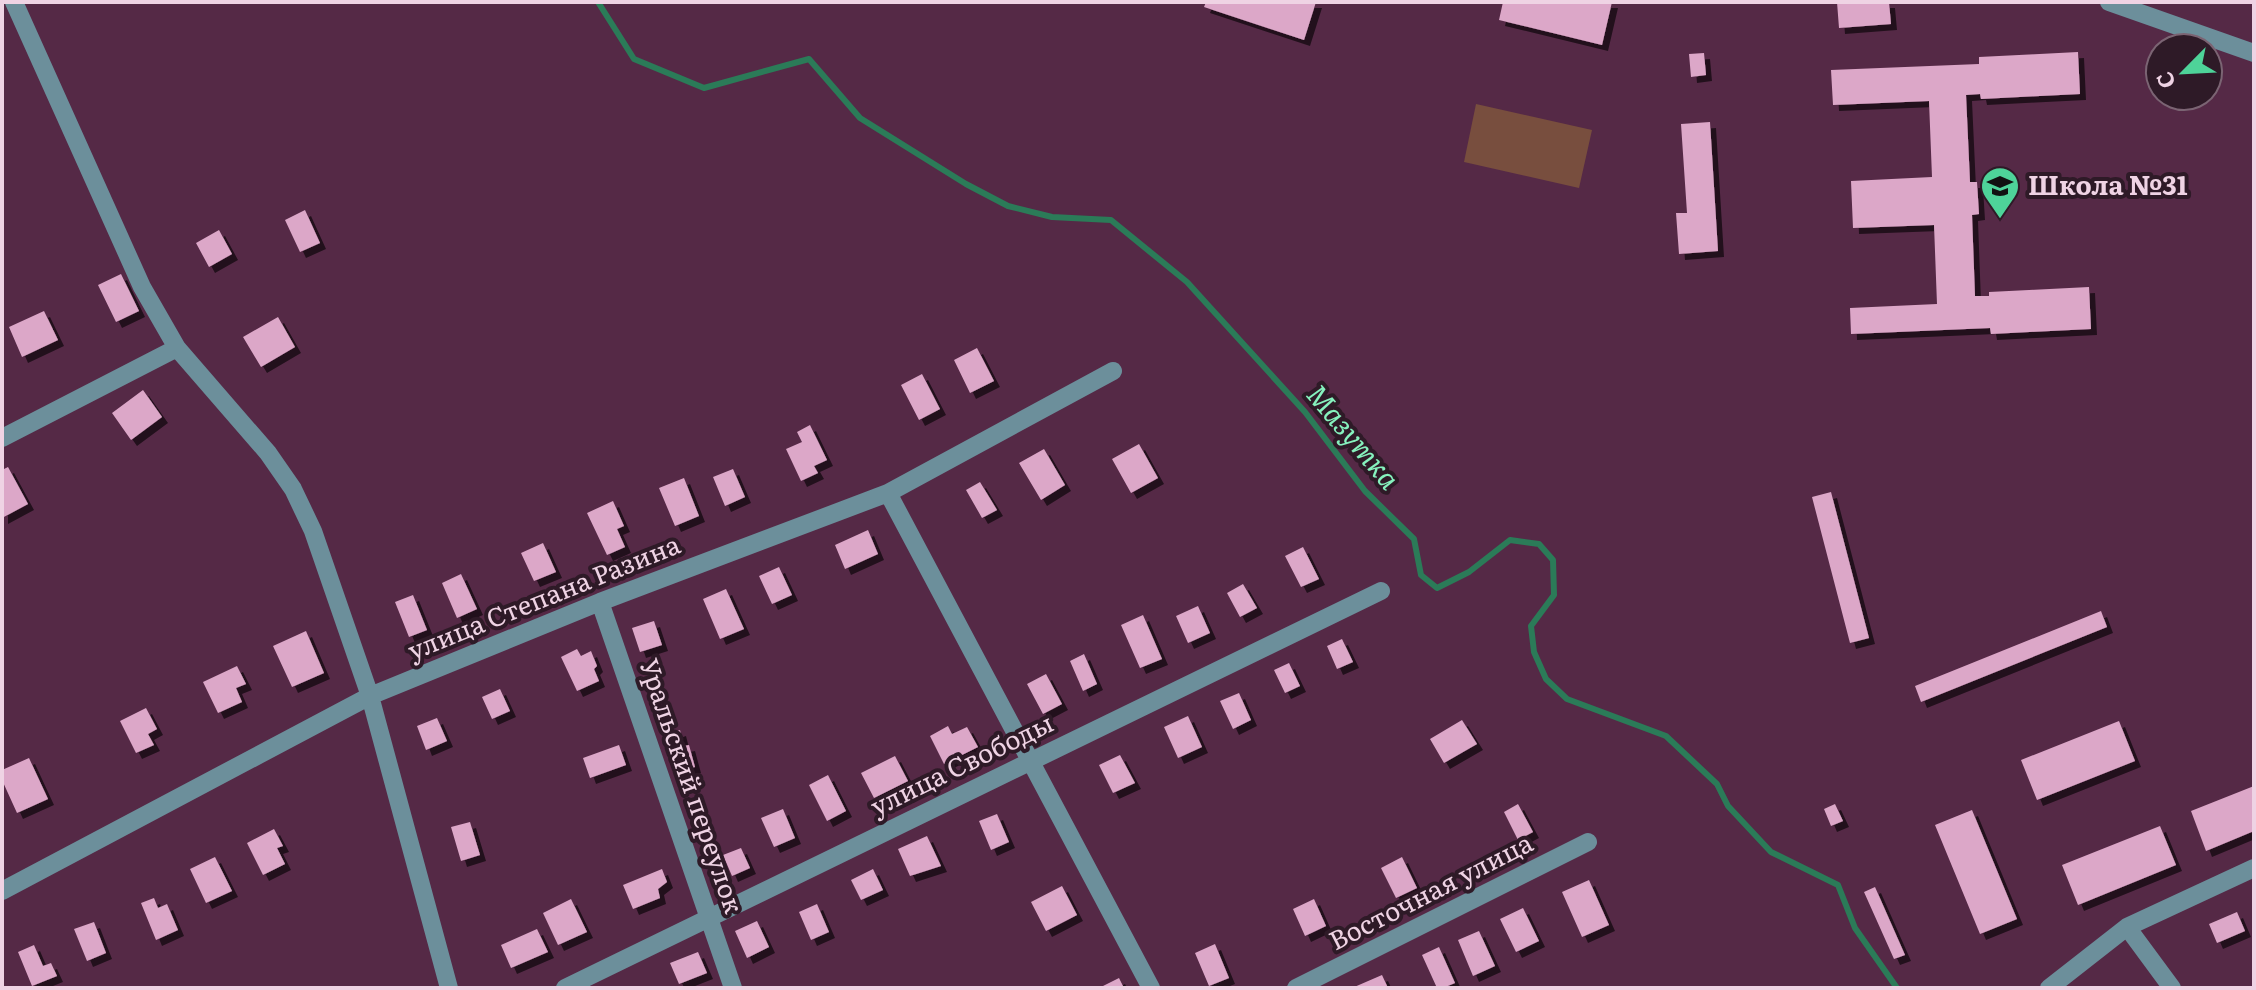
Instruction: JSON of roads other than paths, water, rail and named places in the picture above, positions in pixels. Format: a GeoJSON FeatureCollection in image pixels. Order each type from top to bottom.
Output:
{"type":"FeatureCollection","features":[{"type":"Feature","properties":{"kind":"street"},"geometry":{"type":"LineString","coordinates":[[14,2],[142,287],[177,348],[268,453],[293,489],[313,531],[370,696],[449,988]]}},
{"type":"Feature","properties":{"kind":"street"},"geometry":{"type":"LineString","coordinates":[[2109,2],[2254,53]]}},
{"type":"Feature","properties":{"kind":"street"},"geometry":{"type":"LineString","coordinates":[[2,438],[177,348]]}},
{"type":"Feature","properties":{"kind":"street","name":"улица Степана Разина"},"geometry":{"type":"LineString","coordinates":[[2,891],[370,696],[600,602],[888,493],[1113,371]]}},
{"type":"Feature","properties":{"kind":"street"},"geometry":{"type":"LineString","coordinates":[[888,493],[1151,988]]}},
{"type":"Feature","properties":{"kind":"street","name":"улица Свободы"},"geometry":{"type":"LineString","coordinates":[[565,988],[1381,591]]}},
{"type":"Feature","properties":{"kind":"street","name":"Уральский переулок"},"geometry":{"type":"LineString","coordinates":[[600,602],[733,988]]}},
{"type":"Feature","properties":{"kind":"street","name":"Восточная улица"},"geometry":{"type":"LineString","coordinates":[[1296,988],[1588,842]]}},
{"type":"Feature","properties":{"kind":"street"},"geometry":{"type":"LineString","coordinates":[[2049,988],[2127,927],[2254,868]]}},
{"type":"Feature","properties":{"kind":"street"},"geometry":{"type":"LineString","coordinates":[[2127,927],[2172,988]]}},
{"type":"Feature","properties":{"kind":"waterway","name":"Мазутка"},"geometry":{"type":"LineString","coordinates":[[598,2],[634,59],[704,88],[809,59],[860,118],[966,184],[1008,206],[1052,217],[1111,220],[1187,282],[1305,412],[1365,491],[1414,539],[1421,575],[1437,588],[1469,572],[1510,540],[1539,544],[1553,560],[1554,595],[1531,626],[1534,652],[1546,679],[1567,699],[1666,736],[1717,784],[1728,806],[1771,852],[1838,885],[1855,928],[1897,988]]}},
{"type":"Feature","properties":{"kind":"place","name":"Школа №31"},"geometry":{"type":"Point","coordinates":[2000,220]}}]}
